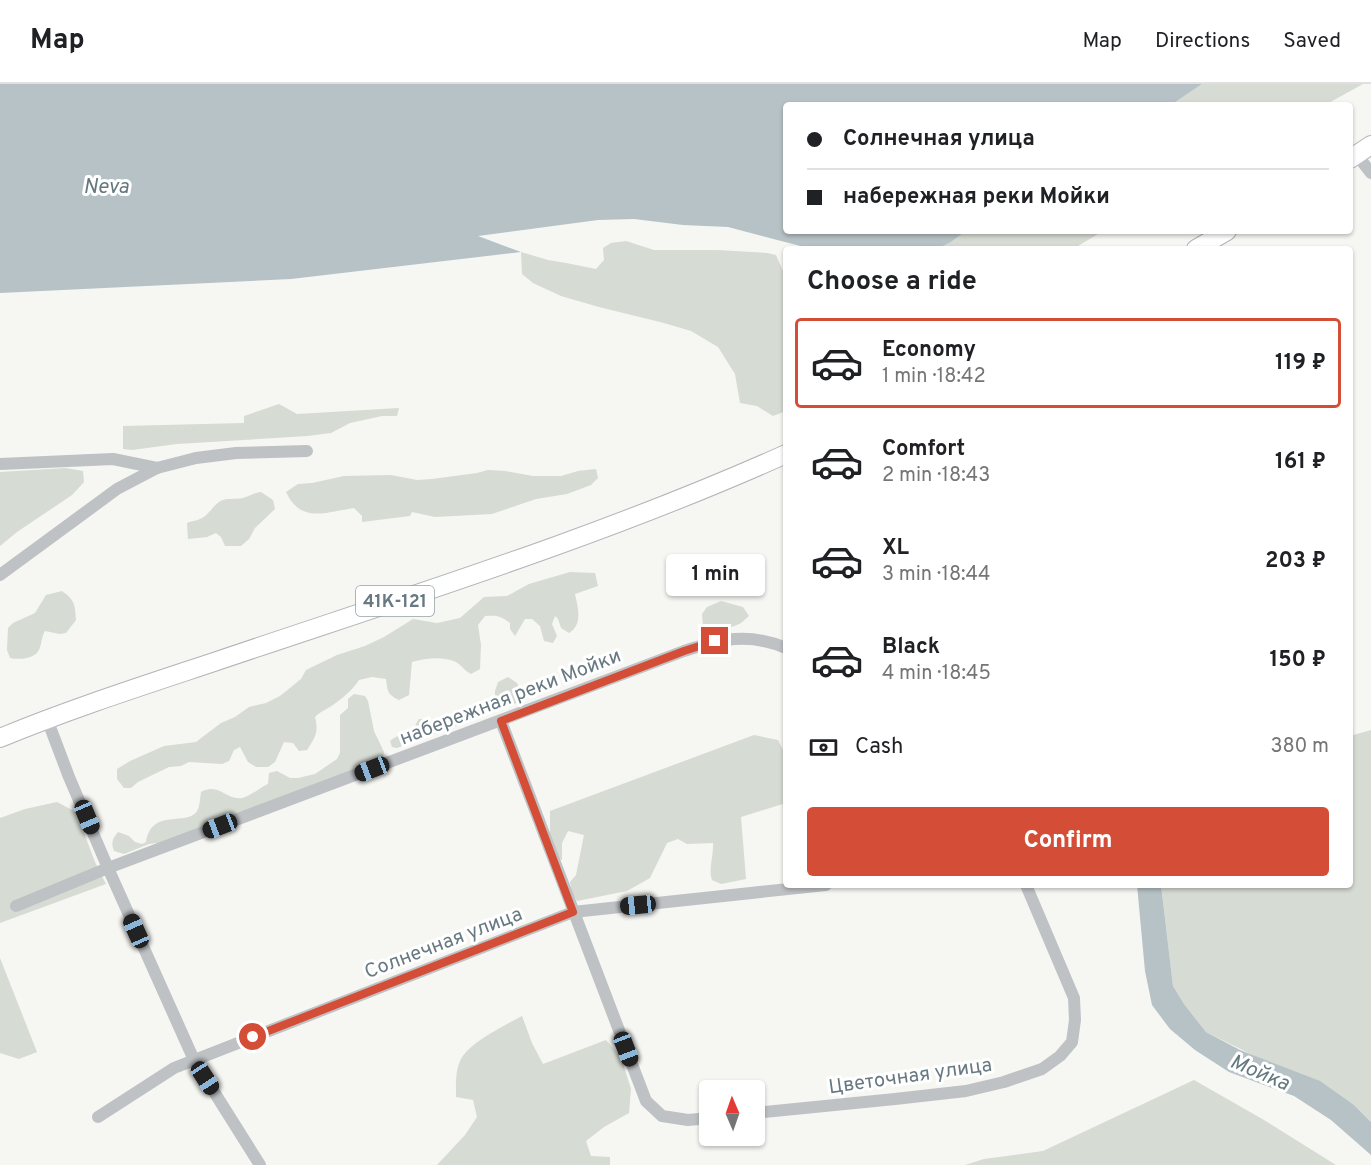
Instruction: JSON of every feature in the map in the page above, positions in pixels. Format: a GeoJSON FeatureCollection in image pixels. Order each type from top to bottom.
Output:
{"type":"FeatureCollection","features":[{"type":"Feature","properties":{"kind":"main road"},"geometry":{"type":"LineString","coordinates":[[1201,246],[1222,234]]}},
{"type":"Feature","properties":{"kind":"main road","name":"41К-121"},"geometry":{"type":"LineString","coordinates":[[0,738],[47,719],[516,561],[665,505],[783,455]]}},
{"type":"Feature","properties":{"kind":"street"},"geometry":{"type":"LineString","coordinates":[[1359,153],[1371,173]]}},
{"type":"Feature","properties":{"kind":"street"},"geometry":{"type":"LineString","coordinates":[[0,575],[117,489],[157,468],[196,458],[236,453],[307,452]]}},
{"type":"Feature","properties":{"kind":"street"},"geometry":{"type":"LineString","coordinates":[[0,464],[113,459],[157,468]]}},
{"type":"Feature","properties":{"kind":"street","name":"набережная реки Мойки"},"geometry":{"type":"LineString","coordinates":[[16,906],[108,868],[684,651],[715,641],[747,637],[783,647]]}},
{"type":"Feature","properties":{"kind":"street"},"geometry":{"type":"LineString","coordinates":[[47,719],[108,868],[194,1060],[260,1165]]}},
{"type":"Feature","properties":{"kind":"street"},"geometry":{"type":"LineString","coordinates":[[501,721],[646,1101],[662,1116],[688,1120],[699,1119]]}},
{"type":"Feature","properties":{"kind":"street","name":"Солнечная улица"},"geometry":{"type":"LineString","coordinates":[[98,1117],[174,1068],[573,912],[798,888]]}},
{"type":"Feature","properties":{"kind":"street","name":"Цветочная улица"},"geometry":{"type":"LineString","coordinates":[[765,1112],[966,1091],[1004,1082],[1042,1069],[1060,1056],[1072,1042],[1075,1020],[1074,998],[1027,888]]}},
{"type":"Feature","properties":{"kind":"shaded area"},"geometry":{"type":"Polygon","coordinates":[[[1202,84],[1363,84],[1330,102],[1175,102],[1202,84]]]}},
{"type":"Feature","properties":{"kind":"shaded area"},"geometry":{"type":"Polygon","coordinates":[[[962,234],[1098,234],[1078,246],[943,246],[962,234]]]}},
{"type":"Feature","properties":{"kind":"shaded area"},"geometry":{"type":"Polygon","coordinates":[[[626,241],[654,250],[718,250],[776,255],[783,271],[783,412],[773,416],[757,406],[740,403],[735,374],[718,347],[691,331],[561,296],[533,283],[522,274],[521,252],[548,260],[596,269],[604,260],[603,248],[611,243],[626,241]]]}},
{"type":"Feature","properties":{"kind":"shaded area"},"geometry":{"type":"Polygon","coordinates":[[[279,404],[297,414],[399,408],[397,416],[382,416],[350,423],[331,433],[123,449],[123,426],[244,423],[244,416],[279,404]]]}},
{"type":"Feature","properties":{"kind":"shaded area"},"geometry":{"type":"Polygon","coordinates":[[[66,468],[83,471],[84,482],[72,495],[0,546],[0,472],[66,468]]]}},
{"type":"Feature","properties":{"kind":"shaded area"},"geometry":{"type":"Polygon","coordinates":[[[596,469],[598,478],[591,485],[567,494],[536,499],[492,514],[435,517],[412,512],[410,516],[362,522],[362,516],[354,508],[315,514],[299,509],[286,492],[298,484],[344,476],[391,475],[417,480],[488,470],[533,476],[561,476],[596,469]]]}},
{"type":"Feature","properties":{"kind":"shaded area"},"geometry":{"type":"Polygon","coordinates":[[[261,492],[273,500],[275,509],[255,528],[249,539],[241,546],[225,546],[221,537],[216,533],[207,537],[188,539],[187,523],[203,518],[219,502],[261,492]]]}},
{"type":"Feature","properties":{"kind":"shaded area"},"geometry":{"type":"Polygon","coordinates":[[[570,572],[595,573],[598,586],[575,594],[578,621],[569,633],[561,628],[555,616],[552,624],[557,636],[553,643],[544,641],[540,626],[532,619],[525,619],[515,636],[507,621],[498,616],[485,616],[478,625],[481,645],[480,669],[471,674],[456,662],[440,658],[412,662],[409,695],[399,700],[389,692],[386,679],[372,677],[359,680],[343,697],[315,717],[316,735],[307,750],[299,751],[293,743],[284,742],[275,762],[268,767],[256,767],[248,762],[240,747],[234,750],[229,761],[222,764],[189,762],[181,766],[169,767],[138,782],[131,788],[124,788],[117,779],[117,769],[130,761],[164,746],[196,742],[221,723],[249,707],[266,703],[280,696],[301,679],[306,670],[384,637],[413,619],[437,623],[460,618],[484,597],[507,596],[529,584],[570,572]]]}},
{"type":"Feature","properties":{"kind":"shaded area"},"geometry":{"type":"Polygon","coordinates":[[[62,591],[72,600],[76,615],[76,620],[66,633],[45,631],[37,653],[26,658],[10,658],[7,650],[8,628],[13,623],[35,613],[46,595],[62,591]]]}},
{"type":"Feature","properties":{"kind":"shaded area"},"geometry":{"type":"Polygon","coordinates":[[[721,601],[743,607],[749,616],[741,623],[727,628],[711,630],[703,627],[702,614],[707,607],[721,601]]]}},
{"type":"Feature","properties":{"kind":"shaded area"},"geometry":{"type":"Polygon","coordinates":[[[508,677],[517,683],[520,690],[525,691],[522,701],[397,748],[392,747],[390,741],[411,733],[419,719],[429,719],[432,724],[437,725],[452,718],[460,719],[495,700],[498,682],[508,677]]]}},
{"type":"Feature","properties":{"kind":"shaded area"},"geometry":{"type":"Polygon","coordinates":[[[354,694],[365,696],[368,701],[374,731],[384,752],[382,761],[175,841],[149,844],[124,854],[114,851],[113,841],[118,832],[142,844],[146,842],[155,825],[162,821],[192,815],[198,809],[201,792],[213,789],[232,797],[242,798],[268,784],[269,773],[277,771],[290,778],[315,774],[337,759],[340,753],[340,715],[348,708],[348,699],[354,694]]]}},
{"type":"Feature","properties":{"kind":"shaded area"},"geometry":{"type":"Polygon","coordinates":[[[1371,730],[1371,1122],[1354,1105],[1206,1032],[1173,986],[1161,888],[1353,888],[1353,735],[1371,730]]]}},
{"type":"Feature","properties":{"kind":"shaded area"},"geometry":{"type":"Polygon","coordinates":[[[754,735],[778,740],[783,750],[783,804],[741,817],[746,879],[721,884],[712,880],[713,843],[687,844],[678,839],[667,843],[650,878],[627,891],[577,901],[572,893],[570,882],[576,875],[584,835],[568,831],[562,843],[562,860],[558,859],[550,833],[550,811],[754,735]]]}},
{"type":"Feature","properties":{"kind":"shaded area"},"geometry":{"type":"Polygon","coordinates":[[[57,802],[76,812],[106,884],[0,923],[0,818],[25,809],[57,802]]]}},
{"type":"Feature","properties":{"kind":"shaded area"},"geometry":{"type":"Polygon","coordinates":[[[0,958],[37,1052],[19,1059],[0,1053],[0,958]]]}},
{"type":"Feature","properties":{"kind":"shaded area"},"geometry":{"type":"Polygon","coordinates":[[[522,1016],[543,1064],[606,1040],[621,1057],[631,1089],[629,1113],[604,1127],[586,1141],[591,1156],[610,1157],[610,1165],[437,1165],[465,1135],[477,1117],[473,1100],[456,1097],[457,1073],[461,1059],[480,1041],[522,1016]]]}},
{"type":"Feature","properties":{"kind":"shaded area"},"geometry":{"type":"Polygon","coordinates":[[[1194,1080],[1336,1165],[965,1165],[984,1159],[1043,1151],[1194,1080]]]}},
{"type":"Feature","properties":{"kind":"water","name":"Neva"},"geometry":{"type":"Polygon","coordinates":[[[0,84],[1202,84],[1175,102],[783,102],[783,234],[962,234],[943,246],[801,246],[728,227],[683,225],[634,219],[598,220],[478,236],[521,252],[291,279],[0,293],[0,84]]]}},
{"type":"Feature","properties":{"kind":"water","name":"Мойка"},"geometry":{"type":"Polygon","coordinates":[[[1137,888],[1161,888],[1173,986],[1184,1004],[1206,1032],[1240,1050],[1320,1081],[1354,1105],[1371,1122],[1371,1155],[1331,1120],[1294,1096],[1229,1072],[1195,1050],[1170,1029],[1152,1005],[1145,971],[1137,888]]]}},
{"type":"Feature","properties":{"kind":"route"},"geometry":{"type":"LineString","coordinates":[[253,1037],[573,912],[501,721],[715,641]]}}]}
